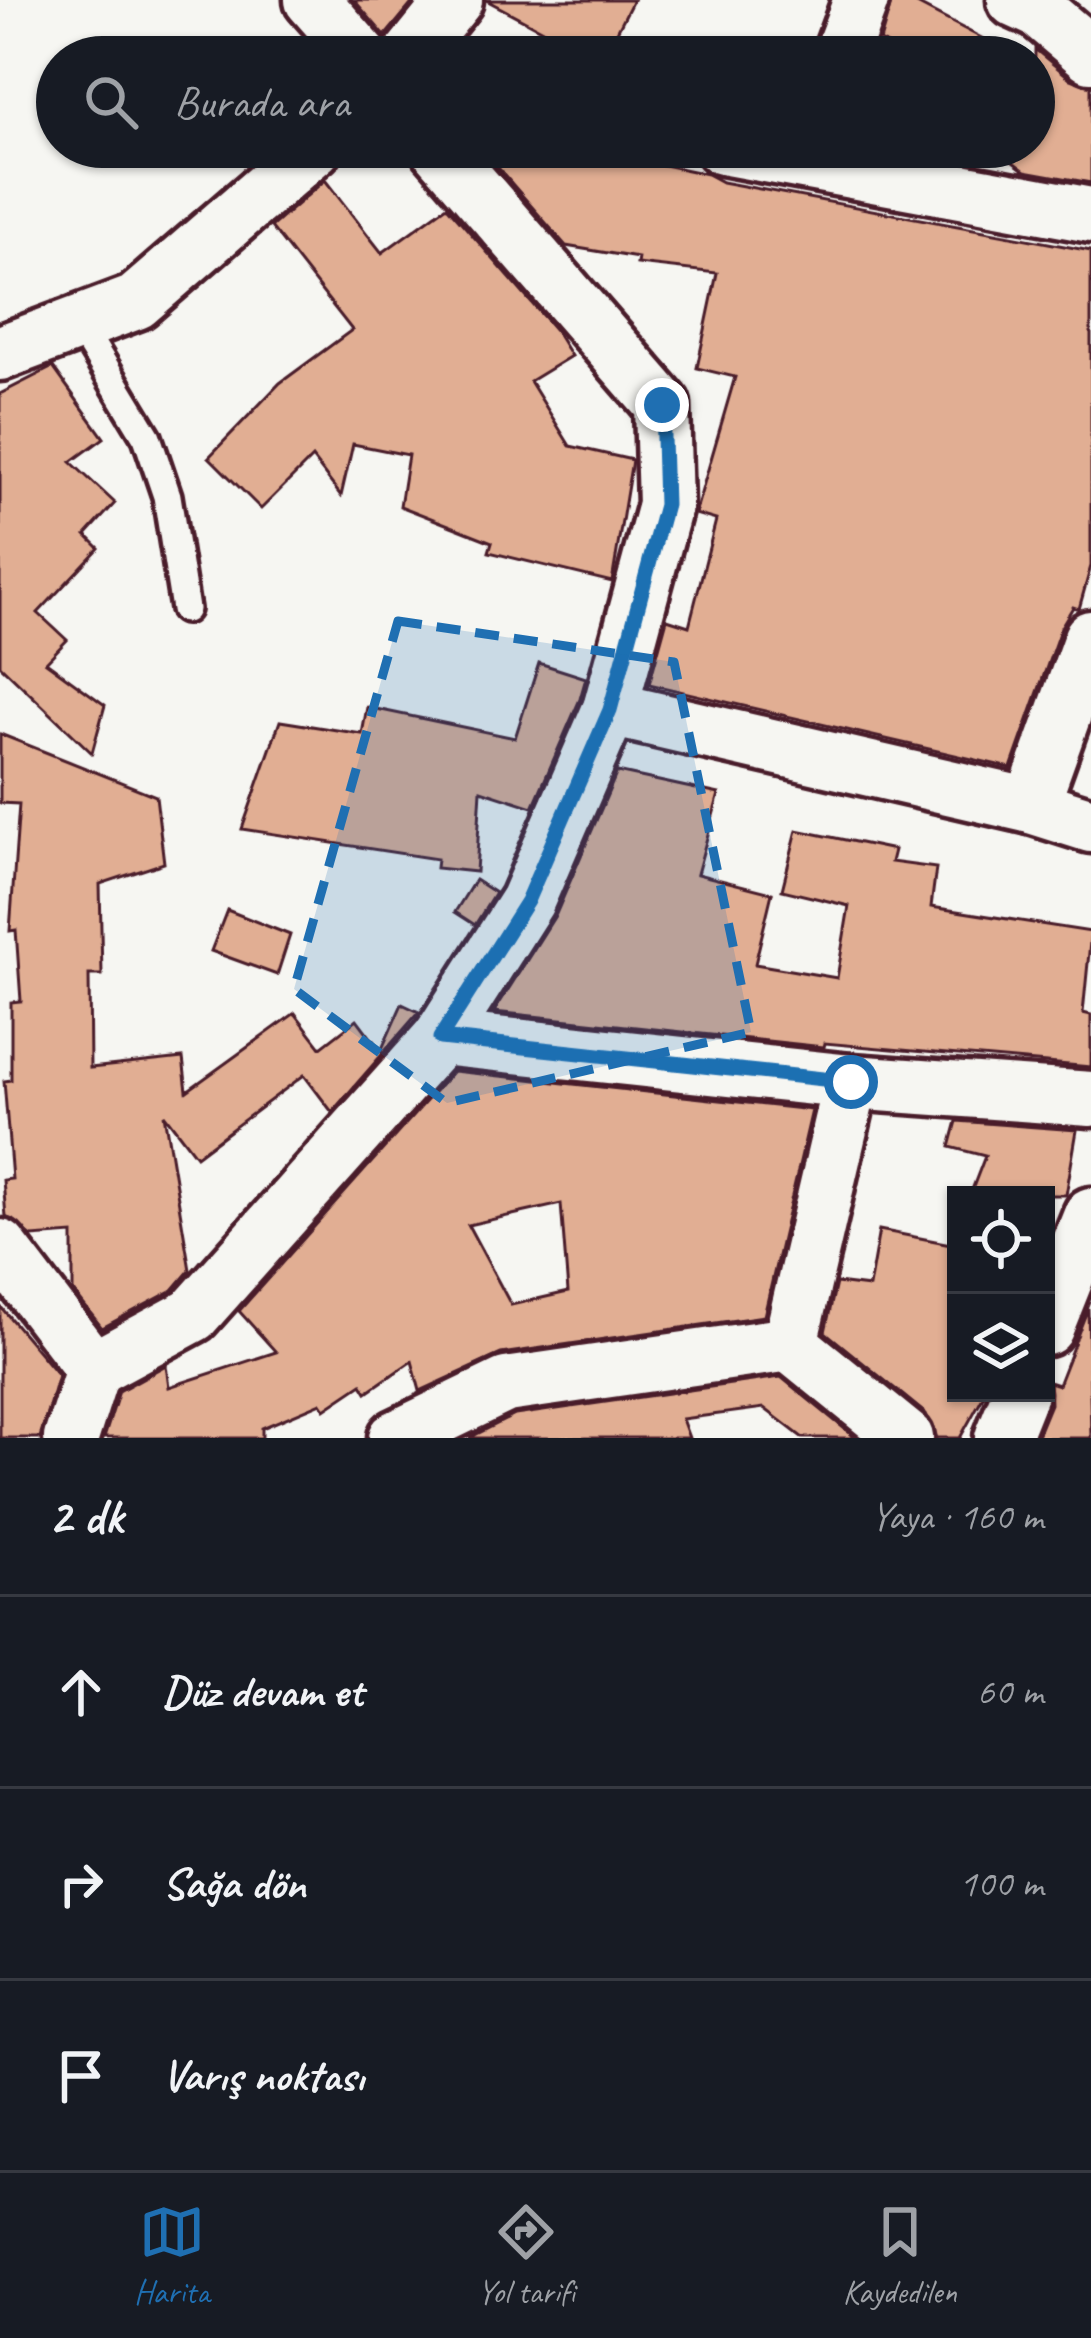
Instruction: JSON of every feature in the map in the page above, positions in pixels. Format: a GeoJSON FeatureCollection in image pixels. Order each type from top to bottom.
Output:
{"type":"FeatureCollection","features":[{"type":"Feature","properties":{"kind":"street"},"geometry":{"type":"LineString","coordinates":[[312,0],[344,36]]}},
{"type":"Feature","properties":{"kind":"street"},"geometry":{"type":"LineString","coordinates":[[426,36],[455,0]]}},
{"type":"Feature","properties":{"kind":"street"},"geometry":{"type":"LineString","coordinates":[[847,36],[860,0]]}},
{"type":"Feature","properties":{"kind":"street"},"geometry":{"type":"LineString","coordinates":[[1032,4],[1091,55]]}},
{"type":"Feature","properties":{"kind":"street"},"geometry":{"type":"LineString","coordinates":[[0,353],[136,302],[291,168]]}},
{"type":"Feature","properties":{"kind":"street"},"geometry":{"type":"LineString","coordinates":[[71,1438],[93,1370],[193,1315],[440,1038],[527,901],[610,710],[665,505],[662,405],[455,168]]}},
{"type":"Feature","properties":{"kind":"street"},"geometry":{"type":"LineString","coordinates":[[870,168],[1091,215]]}},
{"type":"Feature","properties":{"kind":"street"},"geometry":{"type":"LineString","coordinates":[[1031,806],[1091,638]]}},
{"type":"Feature","properties":{"kind":"street"},"geometry":{"type":"LineString","coordinates":[[610,710],[1031,806],[1091,825]]}},
{"type":"Feature","properties":{"kind":"street"},"geometry":{"type":"LineString","coordinates":[[440,1038],[851,1082],[1091,1099]]}},
{"type":"Feature","properties":{"kind":"street"},"geometry":{"type":"LineString","coordinates":[[790,1344],[851,1082]]}},
{"type":"Feature","properties":{"kind":"street"},"geometry":{"type":"LineString","coordinates":[[1055,1305],[1091,1215]]}},
{"type":"Feature","properties":{"kind":"street"},"geometry":{"type":"LineString","coordinates":[[0,1247],[93,1370]]}},
{"type":"Feature","properties":{"kind":"street"},"geometry":{"type":"LineString","coordinates":[[396,1438],[506,1385],[790,1344],[906,1438]]}},
{"type":"Feature","properties":{"kind":"street"},"geometry":{"type":"LineString","coordinates":[[1002,1438],[1016,1402]]}},
{"type":"Feature","properties":{"kind":"lane"},"geometry":{"type":"LineString","coordinates":[[78,323],[147,437],[167,496],[185,609]]}},
{"type":"Feature","properties":{"kind":"highlighted area"},"geometry":{"type":"Polygon","coordinates":[[[398,621],[674,662],[751,1032],[447,1103],[294,989],[398,621]]]}},
{"type":"Feature","properties":{"kind":"building"},"geometry":{"type":"Polygon","coordinates":[[[354,0],[415,0],[385,36],[354,0]]]}},
{"type":"Feature","properties":{"kind":"building"},"geometry":{"type":"Polygon","coordinates":[[[486,0],[633,0],[615,36],[554,36],[486,0]]]}},
{"type":"Feature","properties":{"kind":"building"},"geometry":{"type":"Polygon","coordinates":[[[892,0],[909,0],[978,36],[881,36],[892,0]]]}},
{"type":"Feature","properties":{"kind":"building"},"geometry":{"type":"Polygon","coordinates":[[[1055,66],[1071,79],[1091,86],[1091,183],[1021,168],[1055,168],[1055,66]]]}},
{"type":"Feature","properties":{"kind":"building"},"geometry":{"type":"Polygon","coordinates":[[[498,168],[678,168],[722,182],[1091,251],[1091,566],[1079,609],[1073,607],[1061,627],[1011,768],[649,684],[667,619],[689,626],[716,520],[695,514],[735,377],[697,368],[717,273],[637,264],[638,258],[566,246],[498,168]]]}},
{"type":"Feature","properties":{"kind":"building"},"geometry":{"type":"Polygon","coordinates":[[[325,180],[382,253],[447,206],[555,330],[571,356],[530,381],[570,446],[632,460],[612,582],[489,552],[492,542],[400,506],[408,455],[353,444],[341,496],[312,458],[261,509],[209,457],[280,383],[352,330],[271,227],[325,180]]]}},
{"type":"Feature","properties":{"kind":"building"},"geometry":{"type":"Polygon","coordinates":[[[53,367],[104,438],[71,462],[115,503],[86,535],[99,548],[38,613],[67,640],[46,662],[105,705],[92,753],[0,665],[0,394],[53,367]]]}},
{"type":"Feature","properties":{"kind":"building"},"geometry":{"type":"Polygon","coordinates":[[[539,663],[586,678],[580,699],[533,807],[481,790],[476,872],[436,868],[437,859],[242,829],[280,721],[362,734],[367,707],[515,738],[539,663]]]}},
{"type":"Feature","properties":{"kind":"building"},"geometry":{"type":"Polygon","coordinates":[[[0,734],[156,796],[164,863],[100,884],[102,975],[89,975],[90,1068],[183,1058],[187,1091],[295,1013],[321,1047],[357,1019],[381,1051],[402,1004],[419,1012],[332,1112],[304,1075],[196,1156],[164,1114],[190,1270],[173,1290],[102,1328],[73,1291],[73,1234],[32,1237],[6,1217],[3,1180],[12,1179],[4,1081],[11,1080],[11,1002],[21,1001],[16,930],[10,931],[19,804],[0,803],[0,734]]]}},
{"type":"Feature","properties":{"kind":"building"},"geometry":{"type":"Polygon","coordinates":[[[617,772],[719,794],[697,874],[772,893],[755,964],[837,978],[849,906],[782,890],[797,830],[894,850],[891,862],[936,868],[931,907],[1091,932],[1083,1013],[1091,1015],[1091,1067],[825,1043],[824,1047],[494,1012],[556,914],[617,772]]]}},
{"type":"Feature","properties":{"kind":"building"},"geometry":{"type":"Polygon","coordinates":[[[475,880],[495,893],[475,925],[455,912],[475,880]]]}},
{"type":"Feature","properties":{"kind":"building"},"geometry":{"type":"Polygon","coordinates":[[[227,910],[290,935],[277,975],[211,951],[227,910]]]}},
{"type":"Feature","properties":{"kind":"building"},"geometry":{"type":"Polygon","coordinates":[[[453,1071],[812,1110],[764,1316],[501,1354],[420,1391],[412,1361],[367,1392],[362,1384],[325,1409],[321,1403],[262,1428],[262,1438],[104,1438],[119,1391],[166,1365],[169,1387],[276,1352],[239,1311],[453,1071]],[[561,1204],[468,1225],[511,1305],[568,1292],[561,1204]]]}},
{"type":"Feature","properties":{"kind":"building"},"geometry":{"type":"Polygon","coordinates":[[[957,1121],[1077,1130],[1066,1195],[1055,1195],[1055,1186],[973,1186],[985,1156],[950,1147],[957,1121]]]}},
{"type":"Feature","properties":{"kind":"building"},"geometry":{"type":"Polygon","coordinates":[[[879,1230],[947,1243],[947,1402],[980,1402],[960,1438],[937,1438],[926,1414],[825,1332],[836,1283],[869,1287],[879,1230]]]}},
{"type":"Feature","properties":{"kind":"building"},"geometry":{"type":"Polygon","coordinates":[[[0,1306],[58,1375],[40,1438],[0,1438],[0,1306]]]}},
{"type":"Feature","properties":{"kind":"building"},"geometry":{"type":"Polygon","coordinates":[[[1088,1308],[1091,1438],[1036,1438],[1050,1402],[1055,1402],[1088,1308]]]}},
{"type":"Feature","properties":{"kind":"building"},"geometry":{"type":"Polygon","coordinates":[[[781,1377],[856,1438],[803,1438],[764,1408],[682,1419],[689,1438],[469,1438],[515,1415],[781,1377]]]}},
{"type":"Feature","properties":{"kind":"route"},"geometry":{"type":"LineString","coordinates":[[662,405],[665,505],[610,710],[527,901],[440,1038],[851,1082]]}}]}
